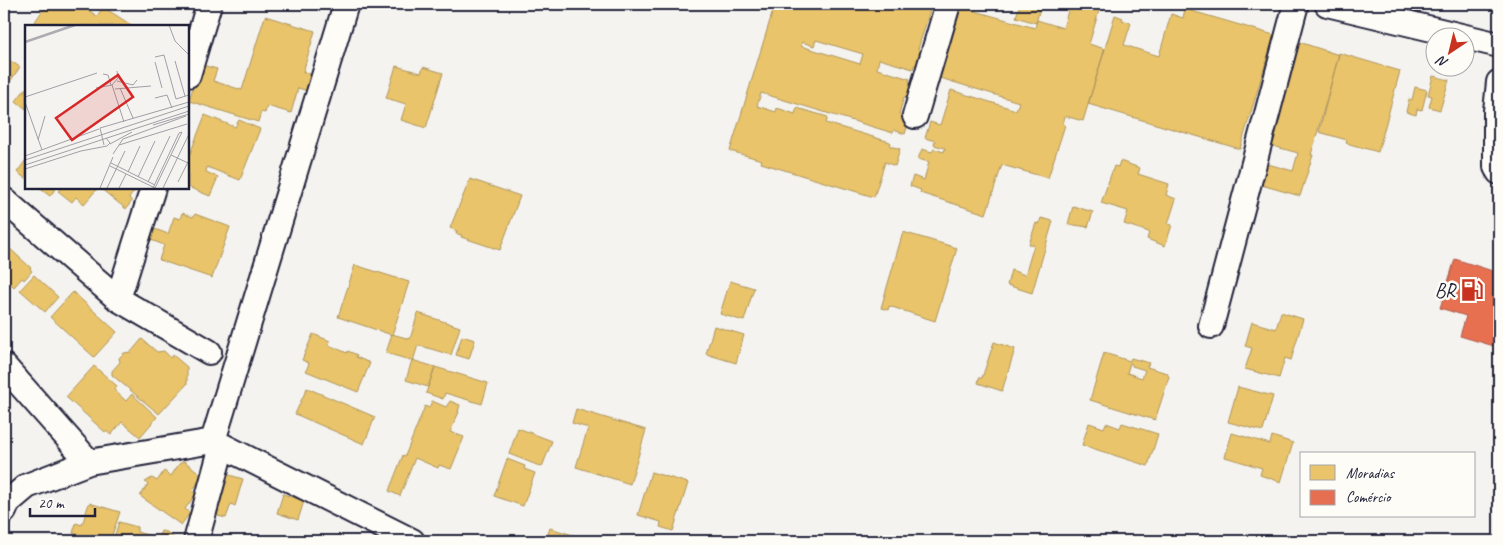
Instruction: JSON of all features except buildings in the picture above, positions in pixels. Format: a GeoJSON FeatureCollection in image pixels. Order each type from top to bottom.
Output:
{"type":"FeatureCollection","features":[{"type":"Feature","properties":{"kind":"street"},"geometry":{"type":"LineString","coordinates":[[189,72],[209,4]]}},
{"type":"Feature","properties":{"kind":"street"},"geometry":{"type":"LineString","coordinates":[[196,541],[217,443],[346,4]]}},
{"type":"Feature","properties":{"kind":"street"},"geometry":{"type":"LineString","coordinates":[[915,116],[948,4]]}},
{"type":"Feature","properties":{"kind":"street"},"geometry":{"type":"LineString","coordinates":[[1211,326],[1296,4]]}},
{"type":"Feature","properties":{"kind":"street"},"geometry":{"type":"LineString","coordinates":[[1327,4],[1499,45]]}},
{"type":"Feature","properties":{"kind":"street"},"geometry":{"type":"LineString","coordinates":[[1499,82],[1496,111],[1496,166],[1499,172]]}},
{"type":"Feature","properties":{"kind":"street"},"geometry":{"type":"LineString","coordinates":[[118,299],[153,189]]}},
{"type":"Feature","properties":{"kind":"street"},"geometry":{"type":"LineString","coordinates":[[4,200],[118,299],[209,352]]}},
{"type":"Feature","properties":{"kind":"street"},"geometry":{"type":"LineString","coordinates":[[4,366],[89,462]]}},
{"type":"Feature","properties":{"kind":"street"},"geometry":{"type":"LineString","coordinates":[[4,511],[8,502],[27,486],[89,462],[217,443],[412,541]]}},
{"type":"Feature","properties":{"kind":"place","name":"BR"},"geometry":{"type":"Point","coordinates":[1472,290]}}]}
